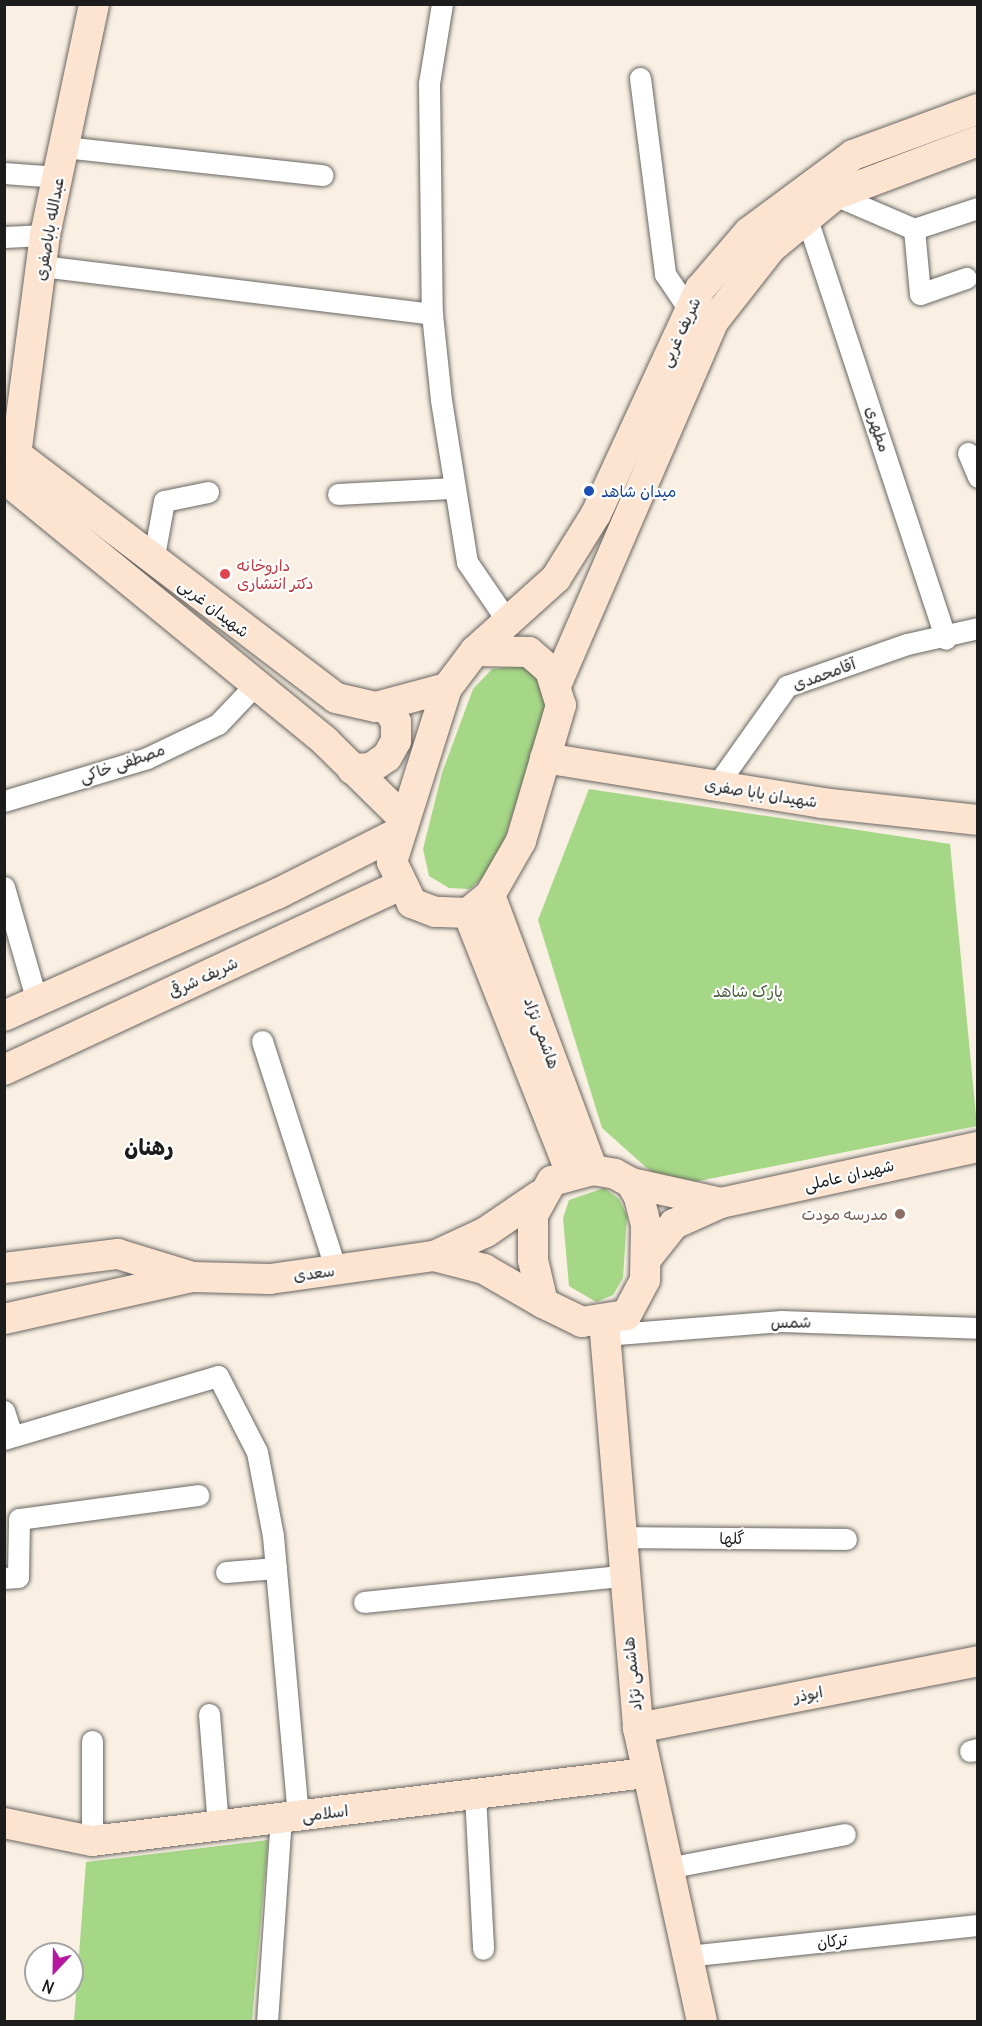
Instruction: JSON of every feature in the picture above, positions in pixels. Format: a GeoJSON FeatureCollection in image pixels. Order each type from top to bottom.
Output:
{"type":"FeatureCollection","features":[{"type":"Feature","properties":{"kind":"main road","name":"عبدالله باباصفری"},"geometry":{"type":"LineString","coordinates":[[8,459],[42,266],[45,235],[94,4]]}},
{"type":"Feature","properties":{"kind":"main road","name":"شریف غربی"},"geometry":{"type":"LineString","coordinates":[[475,651],[510,625],[558,575],[596,514],[700,290],[749,232],[853,155],[978,109]]}},
{"type":"Feature","properties":{"kind":"main road","name":"شریف غربی"},"geometry":{"type":"LineString","coordinates":[[557,683],[713,322],[771,248],[835,195],[978,141]]}},
{"type":"Feature","properties":{"kind":"main road","name":"شهیدان غربی"},"geometry":{"type":"LineString","coordinates":[[8,459],[153,561],[336,698],[386,705],[447,688]]}},
{"type":"Feature","properties":{"kind":"main road","name":"شهیدان غربی"},"geometry":{"type":"LineString","coordinates":[[8,459],[352,769],[400,826]]}},
{"type":"Feature","properties":{"kind":"main road"},"geometry":{"type":"LineString","coordinates":[[558,575],[566,590],[579,597],[594,593]]}},
{"type":"Feature","properties":{"kind":"main road"},"geometry":{"type":"LineString","coordinates":[[475,651],[529,652],[557,683],[561,705],[521,841],[479,904],[435,912],[412,903],[401,885],[392,862],[400,826],[447,688],[475,651]]}},
{"type":"Feature","properties":{"kind":"main road"},"geometry":{"type":"LineString","coordinates":[[352,769],[371,768],[387,758],[396,731],[386,705]]}},
{"type":"Feature","properties":{"kind":"main road","name":"شهیدان بابا صفری"},"geometry":{"type":"LineString","coordinates":[[545,758],[716,786],[978,820]]}},
{"type":"Feature","properties":{"kind":"main road"},"geometry":{"type":"LineString","coordinates":[[4,1016],[277,894],[400,826]]}},
{"type":"Feature","properties":{"kind":"main road","name":"شریف شرقی"},"geometry":{"type":"LineString","coordinates":[[4,1070],[401,885]]}},
{"type":"Feature","properties":{"kind":"main road","name":"هاشمی نژاد"},"geometry":{"type":"LineString","coordinates":[[479,904],[582,1172]]}},
{"type":"Feature","properties":{"kind":"main road","name":"شهیدان عاملی"},"geometry":{"type":"LineString","coordinates":[[646,1259],[674,1224],[721,1203],[978,1147]]}},
{"type":"Feature","properties":{"kind":"main road"},"geometry":{"type":"LineString","coordinates":[[582,1172],[631,1183],[646,1226],[646,1259],[638,1300],[626,1315],[604,1328],[559,1315],[543,1303],[484,1269],[434,1256],[486,1232],[540,1195],[552,1181],[582,1172]]}},
{"type":"Feature","properties":{"kind":"main road","name":"شهیدان عاملی"},"geometry":{"type":"LineString","coordinates":[[631,1183],[721,1203]]}},
{"type":"Feature","properties":{"kind":"main road"},"geometry":{"type":"LineString","coordinates":[[540,1195],[533,1215],[533,1260],[543,1303]]}},
{"type":"Feature","properties":{"kind":"main road","name":"سعدی"},"geometry":{"type":"LineString","coordinates":[[4,1268],[118,1254],[192,1277]]}},
{"type":"Feature","properties":{"kind":"main road","name":"سعدی"},"geometry":{"type":"LineString","coordinates":[[4,1319],[192,1277],[270,1279],[434,1256]]}},
{"type":"Feature","properties":{"kind":"main road","name":"هاشمی نژاد"},"geometry":{"type":"LineString","coordinates":[[604,1328],[622,1576],[638,1728],[702,2022]]}},
{"type":"Feature","properties":{"kind":"main road","name":"ابوذر"},"geometry":{"type":"LineString","coordinates":[[638,1728],[978,1661]]}},
{"type":"Feature","properties":{"kind":"main road","name":"اسلامی"},"geometry":{"type":"LineString","coordinates":[[4,1823],[92,1841],[646,1773]]}},
{"type":"Feature","properties":{"kind":"street"},"geometry":{"type":"LineString","coordinates":[[442,4],[429,83],[432,314],[454,488],[467,562],[510,625]]}},
{"type":"Feature","properties":{"kind":"street"},"geometry":{"type":"LineString","coordinates":[[640,78],[665,274],[690,311]]}},
{"type":"Feature","properties":{"kind":"street"},"geometry":{"type":"LineString","coordinates":[[64,147],[322,175]]}},
{"type":"Feature","properties":{"kind":"street"},"geometry":{"type":"LineString","coordinates":[[4,173],[58,177]]}},
{"type":"Feature","properties":{"kind":"street"},"geometry":{"type":"LineString","coordinates":[[835,195],[914,229],[978,208]]}},
{"type":"Feature","properties":{"kind":"street","name":"مطهری"},"geometry":{"type":"LineString","coordinates":[[807,219],[946,639]]}},
{"type":"Feature","properties":{"kind":"street"},"geometry":{"type":"LineString","coordinates":[[914,229],[920,294],[966,278]]}},
{"type":"Feature","properties":{"kind":"street"},"geometry":{"type":"LineString","coordinates":[[4,237],[45,235]]}},
{"type":"Feature","properties":{"kind":"street"},"geometry":{"type":"LineString","coordinates":[[42,266],[432,314]]}},
{"type":"Feature","properties":{"kind":"street"},"geometry":{"type":"LineString","coordinates":[[968,453],[978,477]]}},
{"type":"Feature","properties":{"kind":"street"},"geometry":{"type":"LineString","coordinates":[[339,494],[454,488]]}},
{"type":"Feature","properties":{"kind":"street"},"geometry":{"type":"LineString","coordinates":[[153,561],[164,501],[208,492]]}},
{"type":"Feature","properties":{"kind":"street","name":"آقامحمدی"},"geometry":{"type":"LineString","coordinates":[[716,786],[787,686],[907,644],[946,639],[978,628]]}},
{"type":"Feature","properties":{"kind":"street","name":"مصطفی خاکی"},"geometry":{"type":"LineString","coordinates":[[4,801],[147,758],[218,724],[256,684]]}},
{"type":"Feature","properties":{"kind":"street"},"geometry":{"type":"LineString","coordinates":[[4,886],[37,1001]]}},
{"type":"Feature","properties":{"kind":"street"},"geometry":{"type":"LineString","coordinates":[[262,1041],[336,1270]]}},
{"type":"Feature","properties":{"kind":"street","name":"شمس"},"geometry":{"type":"LineString","coordinates":[[604,1328],[781,1322],[978,1328]]}},
{"type":"Feature","properties":{"kind":"street"},"geometry":{"type":"LineString","coordinates":[[4,1411],[8,1437],[218,1376],[257,1452],[276,1568],[289,1817],[267,2022]]}},
{"type":"Feature","properties":{"kind":"street"},"geometry":{"type":"LineString","coordinates":[[4,1578],[18,1577],[19,1519],[198,1495]]}},
{"type":"Feature","properties":{"kind":"street","name":"گلها"},"geometry":{"type":"LineString","coordinates":[[619,1537],[846,1539]]}},
{"type":"Feature","properties":{"kind":"street"},"geometry":{"type":"LineString","coordinates":[[226,1572],[276,1568]]}},
{"type":"Feature","properties":{"kind":"street"},"geometry":{"type":"LineString","coordinates":[[364,1602],[622,1576]]}},
{"type":"Feature","properties":{"kind":"street"},"geometry":{"type":"LineString","coordinates":[[209,1714],[218,1826]]}},
{"type":"Feature","properties":{"kind":"street"},"geometry":{"type":"LineString","coordinates":[[92,1741],[92,1841]]}},
{"type":"Feature","properties":{"kind":"street"},"geometry":{"type":"LineString","coordinates":[[475,1794],[483,1949]]}},
{"type":"Feature","properties":{"kind":"street"},"geometry":{"type":"LineString","coordinates":[[667,1868],[845,1834]]}},
{"type":"Feature","properties":{"kind":"street","name":"ترکان"},"geometry":{"type":"LineString","coordinates":[[687,1956],[978,1925]]}},
{"type":"Feature","properties":{"kind":"green space"},"geometry":{"type":"Polygon","coordinates":[[[524,666],[541,677],[548,699],[502,848],[489,872],[470,889],[449,888],[429,876],[423,849],[442,773],[473,689],[492,669],[524,666]]]}},
{"type":"Feature","properties":{"kind":"green space","name":"پارک شاهد"},"geometry":{"type":"Polygon","coordinates":[[[589,789],[950,844],[977,1126],[668,1187],[602,1128],[538,920],[589,789]]]}},
{"type":"Feature","properties":{"kind":"green space"},"geometry":{"type":"Polygon","coordinates":[[[604,1188],[619,1199],[627,1216],[623,1278],[613,1295],[596,1302],[569,1286],[563,1218],[569,1200],[604,1188]]]}},
{"type":"Feature","properties":{"kind":"green space"},"geometry":{"type":"Polygon","coordinates":[[[268,1840],[252,2021],[74,2021],[75,2002],[84,2002],[84,1942],[80,1942],[86,1862],[268,1840]]]}},
{"type":"Feature","properties":{"kind":"place","name":"میدان شاهد"},"geometry":{"type":"Point","coordinates":[589,491]}},
{"type":"Feature","properties":{"kind":"place","name":"داروخانه دکتر انتشاری"},"geometry":{"type":"Point","coordinates":[225,574]}},
{"type":"Feature","properties":{"kind":"place","name":"مدرسه مودت"},"geometry":{"type":"Point","coordinates":[900,1214]}},
{"type":"Feature","properties":{"kind":"district","name":"رهنان"},"geometry":{"type":"Point","coordinates":[149,1148]}}]}
